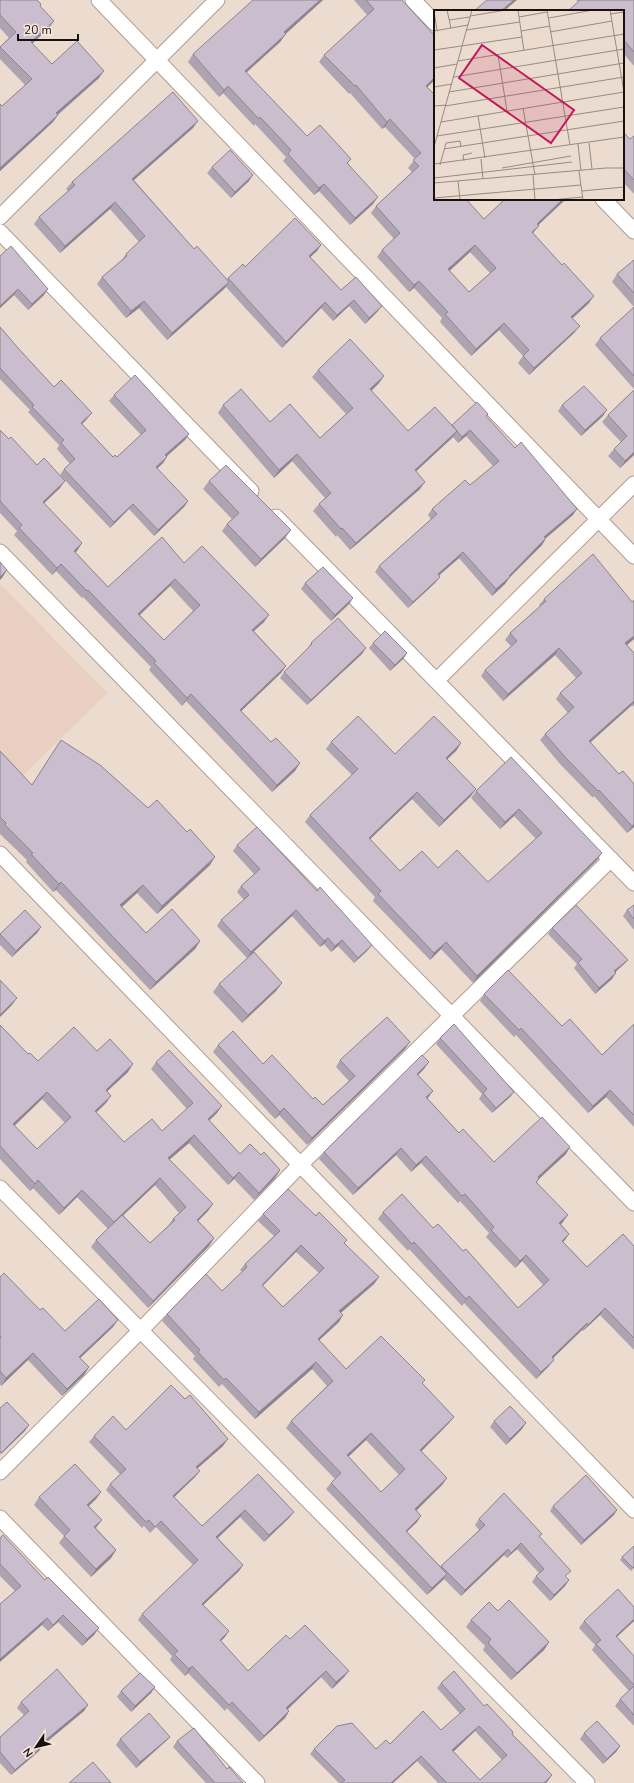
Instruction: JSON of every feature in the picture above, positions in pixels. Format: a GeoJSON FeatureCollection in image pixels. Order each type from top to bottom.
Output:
{"type":"FeatureCollection","features":[{"type":"Feature","properties":{"kind":"street"},"geometry":{"type":"LineString","coordinates":[[99,0],[634,556]]}},
{"type":"Feature","properties":{"kind":"street"},"geometry":{"type":"LineString","coordinates":[[0,218],[217,0]]}},
{"type":"Feature","properties":{"kind":"street"},"geometry":{"type":"LineString","coordinates":[[413,0],[434,22]]}},
{"type":"Feature","properties":{"kind":"street"},"geometry":{"type":"LineString","coordinates":[[604,200],[634,231]]}},
{"type":"Feature","properties":{"kind":"street"},"geometry":{"type":"LineString","coordinates":[[0,232],[634,883]]}},
{"type":"Feature","properties":{"kind":"street"},"geometry":{"type":"LineString","coordinates":[[436,681],[634,484]]}},
{"type":"Feature","properties":{"kind":"street"},"geometry":{"type":"LineString","coordinates":[[0,552],[634,1203]]}},
{"type":"Feature","properties":{"kind":"street"},"geometry":{"type":"LineString","coordinates":[[0,854],[634,1510]]}},
{"type":"Feature","properties":{"kind":"street"},"geometry":{"type":"LineString","coordinates":[[0,1472],[300,1165],[611,859]]}},
{"type":"Feature","properties":{"kind":"street"},"geometry":{"type":"LineString","coordinates":[[0,1188],[586,1783]]}},
{"type":"Feature","properties":{"kind":"street"},"geometry":{"type":"LineString","coordinates":[[0,1518],[257,1783]]}},
{"type":"Feature","properties":{"kind":"shaded area"},"geometry":{"type":"Polygon","coordinates":[[[1,585],[107,693],[0,798],[0,586],[1,585]]]}},
{"type":"Feature","properties":{"kind":"building"},"geometry":{"type":"Polygon","coordinates":[[[0,0],[37,0],[41,4],[40,6],[54,21],[31,42],[52,64],[77,41],[104,71],[56,113],[58,115],[0,168],[0,104],[2,106],[32,79],[0,47],[16,32],[0,15],[0,0]]]}},
{"type":"Feature","properties":{"kind":"building"},"geometry":{"type":"Polygon","coordinates":[[[253,0],[320,0],[284,32],[286,34],[245,71],[307,136],[320,125],[351,159],[347,163],[378,197],[355,218],[324,184],[319,188],[288,154],[291,150],[260,117],[259,119],[228,86],[224,90],[193,54],[253,0]]]}},
{"type":"Feature","properties":{"kind":"building"},"geometry":{"type":"Polygon","coordinates":[[[366,0],[402,0],[434,35],[434,78],[426,86],[434,94],[434,200],[467,200],[484,219],[504,200],[562,200],[537,224],[539,226],[532,232],[562,265],[564,263],[594,296],[571,317],[580,326],[534,368],[523,356],[529,350],[504,323],[476,349],[445,314],[448,312],[419,281],[414,285],[382,250],[400,233],[376,206],[419,166],[413,160],[421,153],[390,119],[387,122],[356,85],[355,86],[324,55],[374,9],[366,0]],[[475,245],[448,269],[469,292],[496,268],[475,245]]]}},
{"type":"Feature","properties":{"kind":"building"},"geometry":{"type":"Polygon","coordinates":[[[487,0],[514,0],[502,10],[475,10],[487,0]]]}},
{"type":"Feature","properties":{"kind":"building"},"geometry":{"type":"Polygon","coordinates":[[[580,0],[634,0],[634,52],[624,40],[624,10],[569,10],[580,0]]]}},
{"type":"Feature","properties":{"kind":"building"},"geometry":{"type":"Polygon","coordinates":[[[173,92],[198,121],[132,179],[194,249],[197,246],[229,282],[172,333],[144,301],[131,311],[102,277],[127,256],[126,254],[145,236],[115,202],[65,246],[39,217],[75,185],[72,182],[173,92]]]}},
{"type":"Feature","properties":{"kind":"building"},"geometry":{"type":"Polygon","coordinates":[[[624,133],[630,139],[634,136],[634,180],[624,169],[624,133]]]}},
{"type":"Feature","properties":{"kind":"building"},"geometry":{"type":"Polygon","coordinates":[[[230,150],[253,175],[235,192],[212,167],[230,150]]]}},
{"type":"Feature","properties":{"kind":"building"},"geometry":{"type":"Polygon","coordinates":[[[295,218],[321,245],[309,256],[341,290],[356,277],[382,306],[369,318],[354,300],[337,315],[325,302],[286,342],[228,278],[243,264],[245,267],[295,218]]]}},
{"type":"Feature","properties":{"kind":"building"},"geometry":{"type":"Polygon","coordinates":[[[11,246],[48,289],[32,304],[18,289],[0,306],[0,256],[11,246]]]}},
{"type":"Feature","properties":{"kind":"building"},"geometry":{"type":"Polygon","coordinates":[[[634,260],[634,293],[617,274],[634,260]]]}},
{"type":"Feature","properties":{"kind":"building"},"geometry":{"type":"Polygon","coordinates":[[[634,307],[634,376],[600,338],[634,307]]]}},
{"type":"Feature","properties":{"kind":"building"},"geometry":{"type":"Polygon","coordinates":[[[0,327],[54,387],[61,380],[92,413],[81,423],[113,457],[115,455],[117,457],[146,430],[114,395],[135,375],[189,434],[165,455],[167,457],[156,467],[188,501],[158,530],[133,504],[114,522],[64,469],[75,459],[61,443],[64,440],[32,407],[34,405],[0,368],[0,327]]]}},
{"type":"Feature","properties":{"kind":"building"},"geometry":{"type":"Polygon","coordinates":[[[350,339],[384,376],[370,389],[408,431],[435,407],[457,431],[415,470],[425,482],[356,543],[342,528],[341,529],[319,504],[331,493],[297,454],[279,470],[223,405],[241,389],[270,422],[290,404],[320,438],[353,408],[318,370],[350,339]]]}},
{"type":"Feature","properties":{"kind":"building"},"geometry":{"type":"Polygon","coordinates":[[[584,386],[607,410],[585,430],[562,405],[584,386]]]}},
{"type":"Feature","properties":{"kind":"building"},"geometry":{"type":"Polygon","coordinates":[[[634,390],[634,452],[625,461],[614,449],[627,436],[608,415],[634,390]]]}},
{"type":"Feature","properties":{"kind":"building"},"geometry":{"type":"Polygon","coordinates":[[[477,402],[488,414],[486,416],[515,448],[521,442],[577,509],[544,537],[546,538],[509,576],[510,577],[496,589],[463,552],[438,574],[440,577],[413,602],[379,566],[437,514],[432,509],[465,480],[470,485],[499,461],[470,430],[462,437],[452,425],[477,402]]]}},
{"type":"Feature","properties":{"kind":"building"},"geometry":{"type":"Polygon","coordinates":[[[0,430],[9,439],[11,437],[37,465],[44,458],[65,481],[43,502],[82,543],[74,551],[108,587],[162,537],[184,563],[202,546],[269,615],[252,630],[286,666],[240,710],[271,742],[276,738],[300,763],[277,785],[191,694],[187,698],[154,663],[156,661],[88,590],[87,591],[61,564],[57,568],[19,528],[22,525],[0,501],[0,430]],[[175,579],[138,614],[164,640],[200,605],[175,579]]]}},
{"type":"Feature","properties":{"kind":"building"},"geometry":{"type":"Polygon","coordinates":[[[226,465],[291,530],[261,559],[227,524],[239,513],[209,481],[226,465]]]}},
{"type":"Feature","properties":{"kind":"building"},"geometry":{"type":"Polygon","coordinates":[[[593,554],[632,602],[634,600],[634,636],[625,643],[634,653],[634,701],[589,741],[619,774],[623,771],[634,784],[634,824],[632,826],[599,790],[598,791],[565,757],[545,734],[574,707],[560,693],[582,673],[559,648],[508,694],[485,670],[517,641],[510,633],[546,601],[544,599],[593,554]]]}},
{"type":"Feature","properties":{"kind":"building"},"geometry":{"type":"Polygon","coordinates":[[[0,562],[7,570],[0,577],[0,562]]]}},
{"type":"Feature","properties":{"kind":"building"},"geometry":{"type":"Polygon","coordinates":[[[323,567],[353,598],[335,615],[305,583],[323,567]]]}},
{"type":"Feature","properties":{"kind":"building"},"geometry":{"type":"Polygon","coordinates":[[[338,618],[366,648],[311,700],[284,672],[312,644],[311,643],[338,618]]]}},
{"type":"Feature","properties":{"kind":"building"},"geometry":{"type":"Polygon","coordinates":[[[385,631],[407,653],[395,665],[373,643],[385,631]]]}},
{"type":"Feature","properties":{"kind":"building"},"geometry":{"type":"Polygon","coordinates":[[[358,716],[395,754],[434,716],[461,743],[446,758],[476,789],[444,820],[417,792],[369,838],[400,871],[422,851],[438,868],[457,850],[488,882],[542,833],[519,809],[505,822],[476,791],[511,757],[602,853],[477,976],[446,942],[434,953],[378,894],[381,891],[310,815],[358,769],[331,742],[358,716]]]}},
{"type":"Feature","properties":{"kind":"building"},"geometry":{"type":"Polygon","coordinates":[[[61,740],[100,765],[148,808],[157,800],[187,832],[190,829],[215,857],[162,906],[143,885],[120,905],[146,933],[172,909],[200,941],[156,982],[61,882],[59,884],[31,854],[33,853],[5,825],[6,823],[0,817],[0,751],[32,785],[61,740]]]}},
{"type":"Feature","properties":{"kind":"building"},"geometry":{"type":"Polygon","coordinates":[[[257,827],[317,891],[320,887],[372,945],[358,958],[342,940],[335,946],[328,938],[324,941],[296,910],[251,952],[221,920],[249,895],[241,886],[260,869],[237,845],[257,827]]]}},
{"type":"Feature","properties":{"kind":"building"},"geometry":{"type":"Polygon","coordinates":[[[576,905],[628,960],[614,971],[616,973],[599,988],[578,963],[582,959],[552,928],[576,905]]]}},
{"type":"Feature","properties":{"kind":"building"},"geometry":{"type":"Polygon","coordinates":[[[634,905],[634,919],[627,910],[634,905]]]}},
{"type":"Feature","properties":{"kind":"building"},"geometry":{"type":"Polygon","coordinates":[[[25,910],[41,927],[16,951],[0,934],[25,910]]]}},
{"type":"Feature","properties":{"kind":"building"},"geometry":{"type":"Polygon","coordinates":[[[254,952],[282,983],[248,1015],[219,984],[254,952]]]}},
{"type":"Feature","properties":{"kind":"building"},"geometry":{"type":"Polygon","coordinates":[[[508,970],[562,1026],[570,1019],[602,1055],[634,1024],[634,1115],[610,1090],[593,1106],[521,1028],[519,1030],[484,994],[508,970]]]}},
{"type":"Feature","properties":{"kind":"building"},"geometry":{"type":"Polygon","coordinates":[[[0,980],[17,998],[0,1015],[0,980]]]}},
{"type":"Feature","properties":{"kind":"building"},"geometry":{"type":"Polygon","coordinates":[[[387,1017],[410,1042],[312,1138],[284,1108],[280,1112],[218,1045],[233,1031],[263,1064],[272,1055],[313,1099],[315,1097],[323,1105],[355,1076],[340,1060],[387,1017]]]}},
{"type":"Feature","properties":{"kind":"building"},"geometry":{"type":"Polygon","coordinates":[[[454,1024],[514,1092],[496,1108],[483,1093],[487,1089],[440,1038],[454,1024]]]}},
{"type":"Feature","properties":{"kind":"building"},"geometry":{"type":"Polygon","coordinates":[[[0,1025],[28,1054],[30,1053],[38,1061],[74,1027],[97,1051],[110,1039],[133,1064],[106,1090],[111,1096],[95,1111],[124,1142],[152,1119],[162,1131],[193,1103],[156,1062],[169,1050],[222,1106],[208,1119],[240,1154],[250,1144],[261,1155],[264,1152],[280,1170],[259,1193],[239,1172],[233,1178],[194,1135],[168,1158],[213,1204],[197,1220],[214,1238],[153,1301],[96,1240],[122,1215],[150,1243],[175,1220],[173,1219],[186,1207],[160,1178],[114,1222],[82,1190],[64,1208],[38,1180],[35,1184],[0,1146],[0,1025]],[[47,1092],[13,1124],[37,1149],[71,1117],[47,1092]]]}},
{"type":"Feature","properties":{"kind":"building"},"geometry":{"type":"Polygon","coordinates":[[[422,1055],[429,1062],[417,1074],[433,1091],[426,1097],[459,1133],[463,1129],[494,1162],[542,1117],[570,1147],[538,1177],[539,1179],[536,1182],[568,1215],[559,1223],[569,1234],[562,1241],[587,1267],[623,1234],[634,1246],[634,1338],[605,1308],[588,1325],[587,1323],[552,1357],[554,1360],[541,1372],[469,1296],[466,1299],[414,1242],[412,1244],[383,1212],[402,1194],[433,1228],[438,1224],[463,1251],[466,1249],[518,1308],[549,1280],[526,1255],[520,1261],[491,1230],[494,1227],[465,1194],[462,1196],[426,1156],[416,1165],[401,1148],[358,1188],[324,1152],[422,1055]]]}},
{"type":"Feature","properties":{"kind":"building"},"geometry":{"type":"Polygon","coordinates":[[[288,1189],[316,1216],[319,1212],[347,1240],[344,1243],[379,1277],[339,1311],[343,1315],[318,1339],[346,1369],[381,1336],[425,1380],[422,1383],[454,1417],[420,1450],[447,1478],[415,1509],[421,1516],[406,1531],[447,1574],[432,1588],[331,1483],[341,1473],[291,1421],[333,1381],[316,1362],[259,1412],[226,1378],[224,1380],[198,1352],[200,1350],[167,1314],[206,1274],[222,1291],[247,1267],[245,1264],[280,1231],[263,1214],[288,1189]],[[301,1245],[262,1285],[283,1307],[324,1268],[301,1245]],[[371,1433],[347,1455],[381,1492],[405,1469],[371,1433]]]}},
{"type":"Feature","properties":{"kind":"building"},"geometry":{"type":"Polygon","coordinates":[[[4,1273],[40,1310],[43,1308],[65,1331],[99,1299],[118,1320],[79,1357],[89,1367],[67,1389],[33,1353],[6,1378],[0,1371],[0,1277],[4,1273]]]}},
{"type":"Feature","properties":{"kind":"building"},"geometry":{"type":"Polygon","coordinates":[[[171,1385],[185,1399],[190,1395],[228,1439],[196,1467],[200,1471],[173,1496],[202,1526],[258,1474],[294,1512],[269,1535],[245,1510],[216,1537],[243,1565],[202,1604],[229,1631],[220,1640],[248,1671],[286,1635],[290,1639],[305,1625],[349,1671],[336,1682],[326,1671],[286,1708],[289,1711],[264,1736],[232,1702],[229,1705],[192,1666],[189,1669],[174,1654],[178,1651],[142,1614],[198,1560],[161,1521],[155,1527],[149,1520],[146,1522],[110,1484],[126,1469],[94,1436],[113,1416],[126,1430],[171,1385]]]}},
{"type":"Feature","properties":{"kind":"building"},"geometry":{"type":"Polygon","coordinates":[[[7,1402],[29,1425],[1,1453],[0,1408],[7,1402]]]}},
{"type":"Feature","properties":{"kind":"building"},"geometry":{"type":"Polygon","coordinates":[[[510,1406],[526,1423],[510,1439],[494,1421],[510,1406]]]}},
{"type":"Feature","properties":{"kind":"building"},"geometry":{"type":"Polygon","coordinates":[[[75,1464],[101,1492],[87,1505],[102,1520],[94,1527],[116,1550],[96,1569],[64,1536],[70,1530],[39,1497],[75,1464]]]}},
{"type":"Feature","properties":{"kind":"building"},"geometry":{"type":"Polygon","coordinates":[[[586,1475],[617,1510],[584,1540],[553,1506],[586,1475]]]}},
{"type":"Feature","properties":{"kind":"building"},"geometry":{"type":"Polygon","coordinates":[[[504,1493],[542,1534],[539,1536],[571,1571],[565,1576],[569,1580],[554,1595],[536,1576],[544,1569],[521,1543],[511,1553],[508,1549],[465,1590],[441,1566],[485,1525],[479,1519],[504,1493]]]}},
{"type":"Feature","properties":{"kind":"building"},"geometry":{"type":"Polygon","coordinates":[[[3,1535],[45,1580],[48,1577],[99,1628],[87,1639],[63,1615],[53,1625],[47,1618],[0,1659],[0,1604],[21,1586],[0,1564],[0,1538],[3,1535]]]}},
{"type":"Feature","properties":{"kind":"building"},"geometry":{"type":"Polygon","coordinates":[[[634,1546],[634,1567],[633,1568],[622,1557],[634,1546]]]}},
{"type":"Feature","properties":{"kind":"building"},"geometry":{"type":"Polygon","coordinates":[[[618,1589],[634,1607],[634,1619],[616,1636],[634,1656],[634,1685],[596,1644],[601,1640],[584,1621],[618,1589]]]}},
{"type":"Feature","properties":{"kind":"building"},"geometry":{"type":"Polygon","coordinates":[[[509,1600],[549,1642],[517,1673],[488,1643],[491,1639],[471,1620],[489,1602],[498,1611],[509,1600]]]}},
{"type":"Feature","properties":{"kind":"building"},"geometry":{"type":"Polygon","coordinates":[[[57,1669],[88,1705],[42,1743],[44,1745],[15,1770],[0,1752],[0,1737],[29,1711],[21,1702],[57,1669]]]}},
{"type":"Feature","properties":{"kind":"building"},"geometry":{"type":"Polygon","coordinates":[[[454,1671],[484,1706],[487,1704],[513,1732],[512,1734],[552,1775],[544,1783],[447,1783],[421,1756],[391,1783],[341,1783],[345,1780],[314,1749],[337,1726],[352,1723],[376,1749],[386,1740],[390,1744],[423,1711],[441,1730],[465,1709],[441,1683],[454,1671]],[[479,1726],[452,1750],[480,1780],[507,1755],[479,1726]]]}},
{"type":"Feature","properties":{"kind":"building"},"geometry":{"type":"Polygon","coordinates":[[[140,1673],[155,1687],[135,1706],[121,1691],[140,1673]]]}},
{"type":"Feature","properties":{"kind":"building"},"geometry":{"type":"Polygon","coordinates":[[[634,1686],[634,1715],[620,1699],[634,1686]]]}},
{"type":"Feature","properties":{"kind":"building"},"geometry":{"type":"Polygon","coordinates":[[[149,1713],[170,1737],[140,1762],[120,1739],[149,1713]]]}},
{"type":"Feature","properties":{"kind":"building"},"geometry":{"type":"Polygon","coordinates":[[[597,1721],[620,1746],[607,1759],[584,1733],[597,1721]]]}},
{"type":"Feature","properties":{"kind":"building"},"geometry":{"type":"Polygon","coordinates":[[[194,1728],[227,1769],[229,1767],[243,1783],[215,1783],[177,1741],[194,1728]]]}},
{"type":"Feature","properties":{"kind":"building"},"geometry":{"type":"Polygon","coordinates":[[[93,1762],[111,1783],[69,1783],[93,1762]]]}}]}
